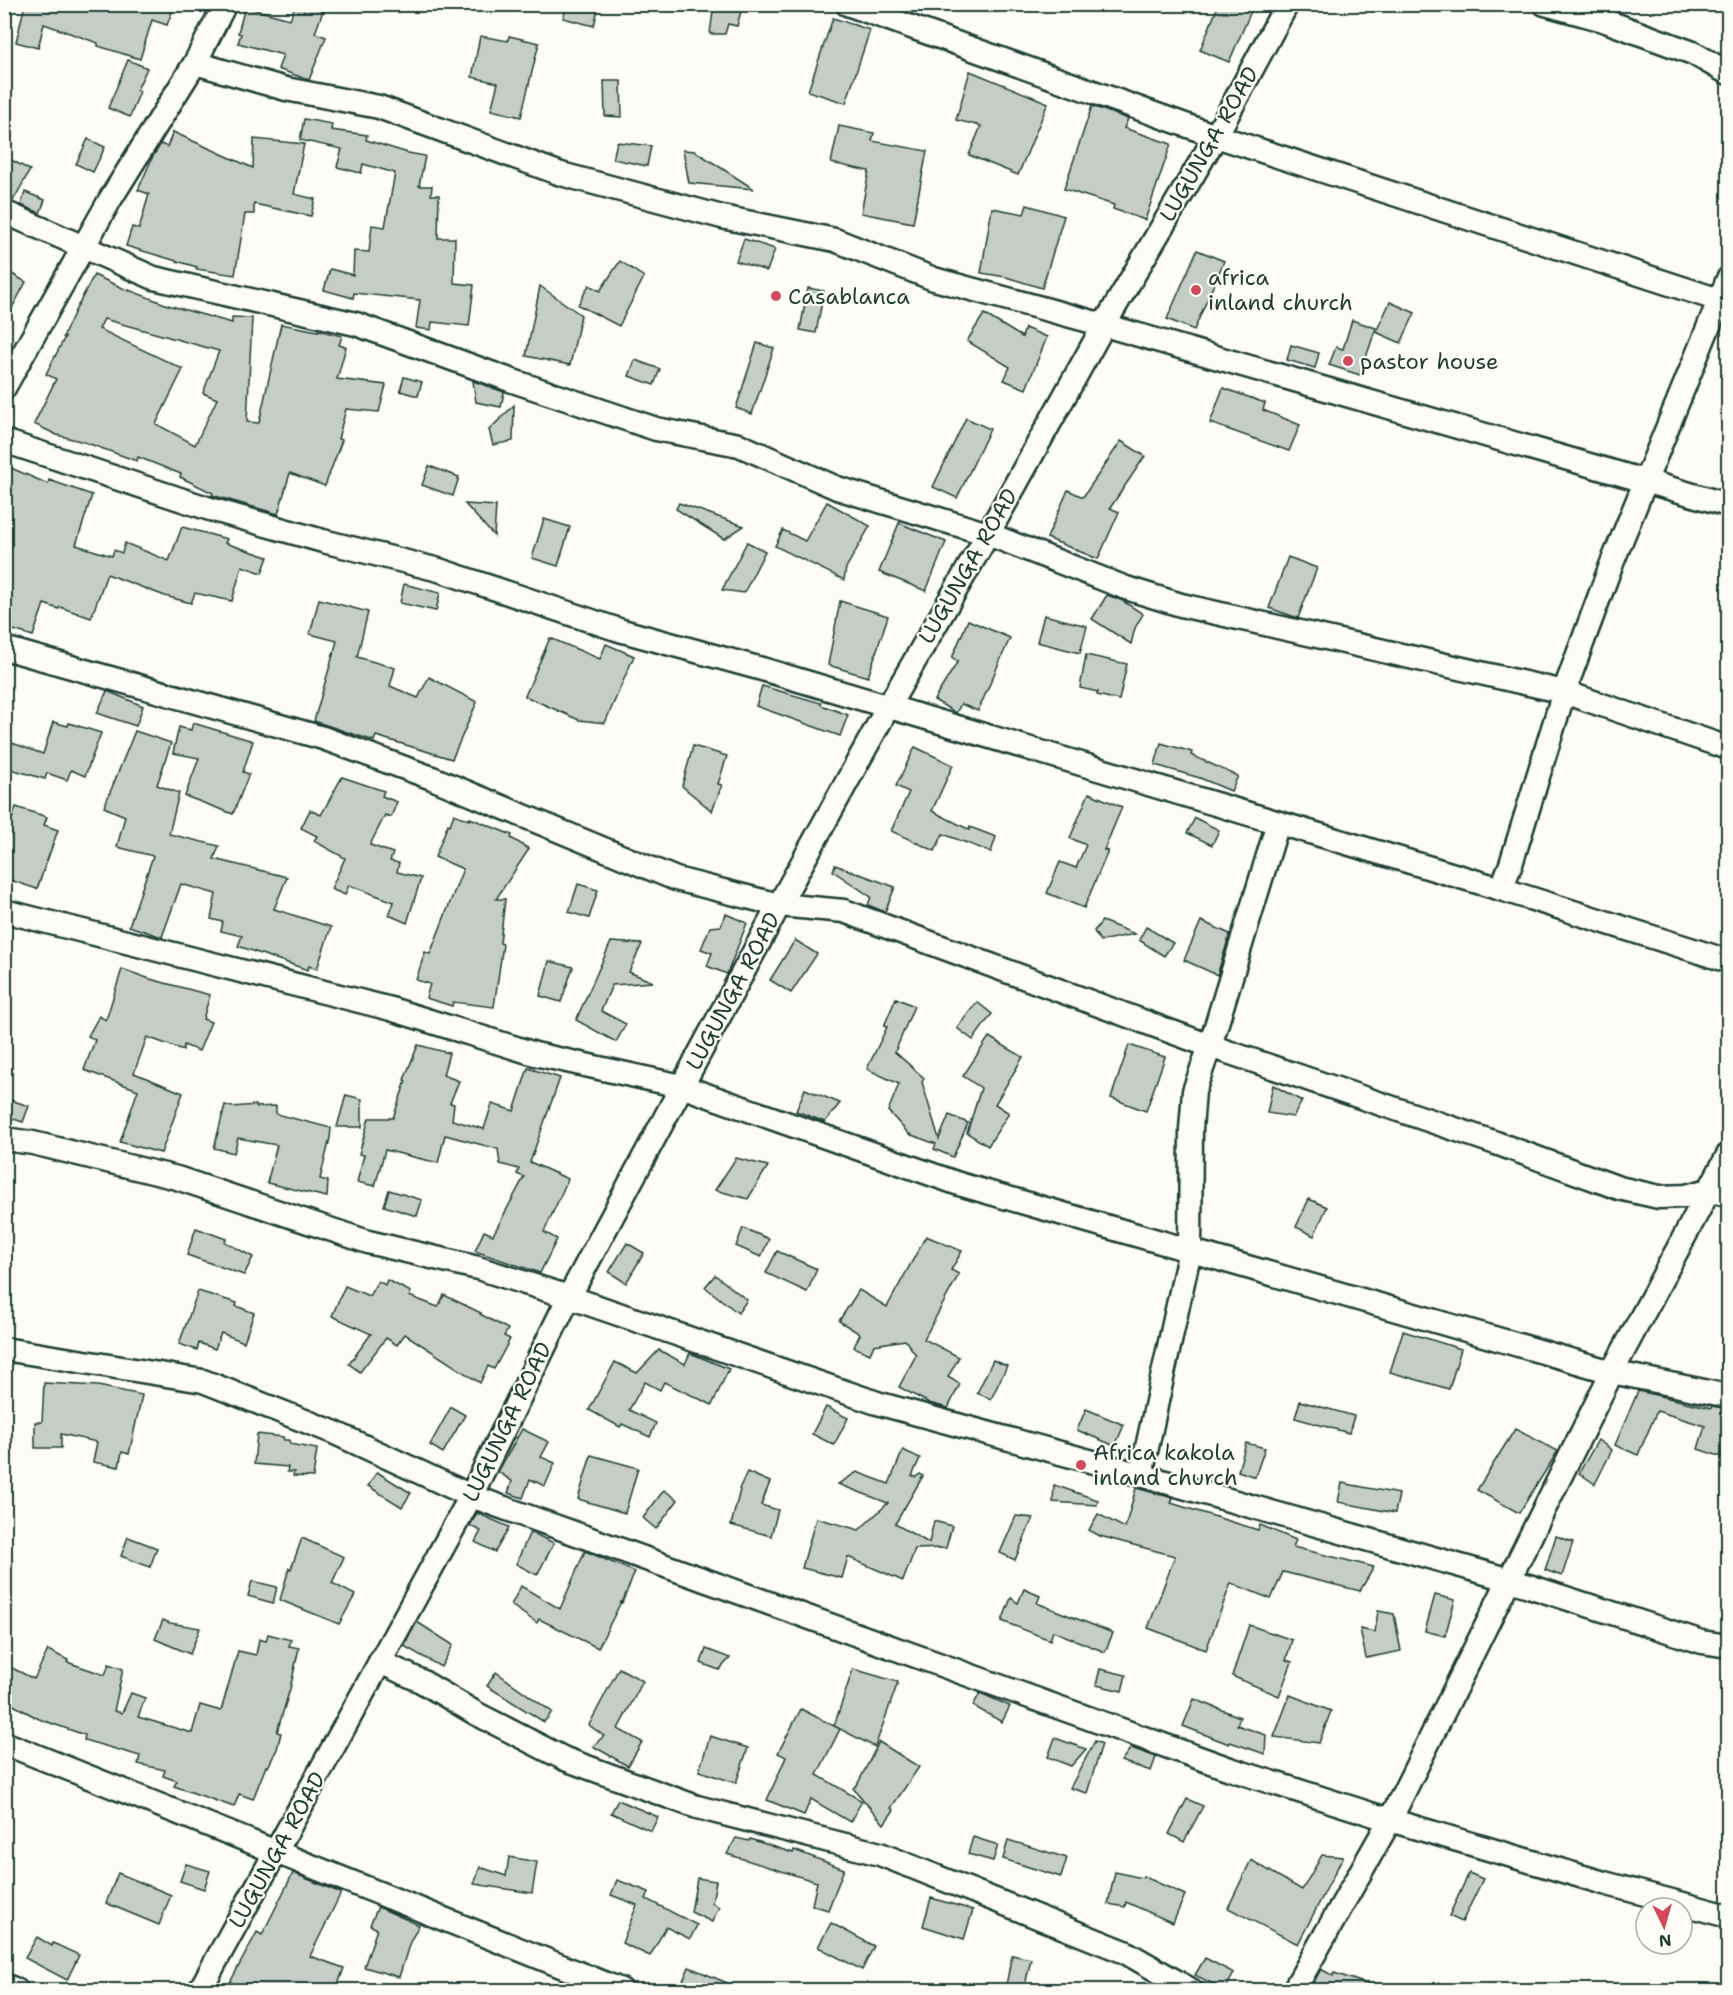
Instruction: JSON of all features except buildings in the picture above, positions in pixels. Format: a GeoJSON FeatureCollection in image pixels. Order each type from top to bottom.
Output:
{"type":"FeatureCollection","features":[{"type":"Feature","properties":{"kind":"street"},"geometry":{"type":"LineString","coordinates":[[4,388],[111,198],[195,63],[225,4]]}},
{"type":"Feature","properties":{"kind":"street"},"geometry":{"type":"LineString","coordinates":[[847,4],[1215,136],[1719,300]]}},
{"type":"Feature","properties":{"kind":"street","name":"LUGUNGA ROAD"},"geometry":{"type":"LineString","coordinates":[[200,1990],[471,1496],[569,1297],[779,905],[888,707],[988,534],[1104,325],[1215,136],[1287,4]]}},
{"type":"Feature","properties":{"kind":"street"},"geometry":{"type":"LineString","coordinates":[[1545,4],[1603,21],[1693,53],[1728,73]]}},
{"type":"Feature","properties":{"kind":"street"},"geometry":{"type":"LineString","coordinates":[[195,63],[286,89],[378,107],[561,174],[722,217],[835,240],[934,279],[1104,325],[1728,505]]}},
{"type":"Feature","properties":{"kind":"street"},"geometry":{"type":"LineString","coordinates":[[4,212],[154,278],[356,324],[510,380],[656,429],[739,445],[837,488],[988,534],[1126,588],[1181,605],[1564,692],[1728,748]]}},
{"type":"Feature","properties":{"kind":"street"},"geometry":{"type":"LineString","coordinates":[[1501,889],[1511,864],[1564,692],[1610,568],[1728,279]]}},
{"type":"Feature","properties":{"kind":"street"},"geometry":{"type":"LineString","coordinates":[[4,441],[210,509],[323,541],[439,570],[618,630],[762,669],[1501,889],[1728,961]]}},
{"type":"Feature","properties":{"kind":"street"},"geometry":{"type":"LineString","coordinates":[[4,648],[323,738],[432,778],[676,879],[779,905],[844,910],[1210,1046],[1496,1143],[1619,1188],[1659,1197],[1718,1192]]}},
{"type":"Feature","properties":{"kind":"street"},"geometry":{"type":"LineString","coordinates":[[1141,1475],[1190,1250],[1191,1129],[1194,1091],[1210,1046],[1278,823]]}},
{"type":"Feature","properties":{"kind":"street"},"geometry":{"type":"LineString","coordinates":[[4,911],[391,1009],[535,1054],[681,1086],[959,1184],[1612,1372],[1728,1396]]}},
{"type":"Feature","properties":{"kind":"street"},"geometry":{"type":"LineString","coordinates":[[4,1139],[33,1143],[177,1178],[368,1242],[478,1268],[569,1297],[877,1403],[1510,1580],[1702,1642],[1728,1646]]}},
{"type":"Feature","properties":{"kind":"street"},"geometry":{"type":"LineString","coordinates":[[1294,1990],[1390,1820],[1612,1372],[1718,1192],[1728,1155]]}},
{"type":"Feature","properties":{"kind":"street"},"geometry":{"type":"LineString","coordinates":[[4,1349],[203,1381],[333,1432],[471,1496],[1219,1765],[1390,1820],[1604,1883],[1728,1916]]}},
{"type":"Feature","properties":{"kind":"street"},"geometry":{"type":"LineString","coordinates":[[380,1662],[421,1681],[477,1714],[565,1759],[697,1807],[880,1854],[1125,1952],[1191,1990]]}},
{"type":"Feature","properties":{"kind":"street"},"geometry":{"type":"LineString","coordinates":[[4,1743],[621,1990]]}},
{"type":"Feature","properties":{"kind":"street"},"geometry":{"type":"LineString","coordinates":[[4,1985],[16,1990]]}},
{"type":"Feature","properties":{"kind":"place","name":"africa inland church"},"geometry":{"type":"Point","coordinates":[1196,290]}},
{"type":"Feature","properties":{"kind":"place","name":"Casablanca"},"geometry":{"type":"Point","coordinates":[776,296]}},
{"type":"Feature","properties":{"kind":"place","name":"pastor house"},"geometry":{"type":"Point","coordinates":[1348,361]}},
{"type":"Feature","properties":{"kind":"place","name":"Africa kakola inland church"},"geometry":{"type":"Point","coordinates":[1081,1465]}}]}
